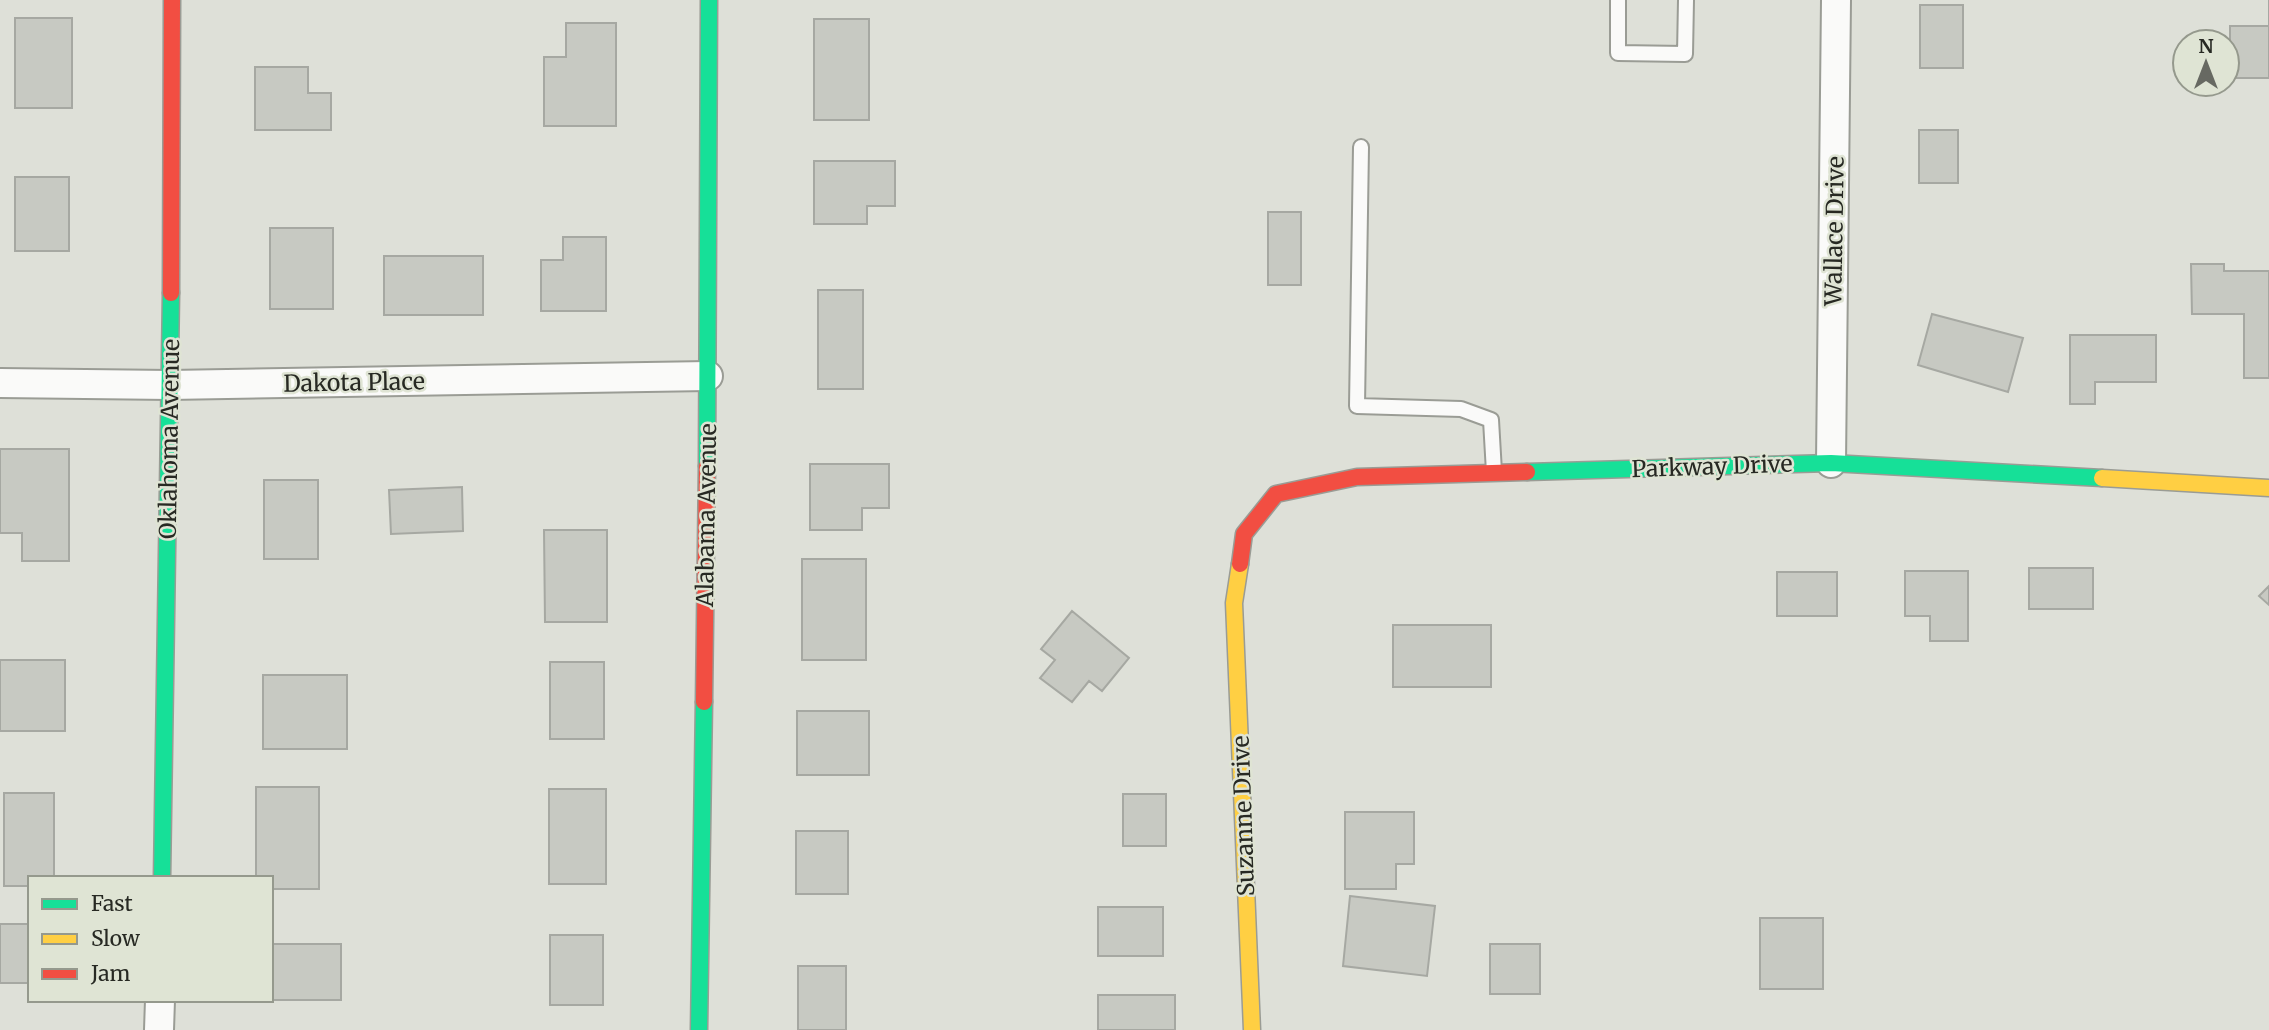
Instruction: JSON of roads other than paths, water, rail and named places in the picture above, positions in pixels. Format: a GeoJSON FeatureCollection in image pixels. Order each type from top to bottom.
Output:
{"type":"FeatureCollection","features":[{"type":"Feature","properties":{"kind":"street","name":"Oklahoma Avenue"},"geometry":{"type":"LineString","coordinates":[[162,876],[174,120],[172,0]]}},
{"type":"Feature","properties":{"kind":"street","name":"Alabama Avenue"},"geometry":{"type":"LineString","coordinates":[[699,1030],[708,376],[709,0]]}},
{"type":"Feature","properties":{"kind":"street","name":"Wallace Drive"},"geometry":{"type":"LineString","coordinates":[[1831,463],[1836,0]]}},
{"type":"Feature","properties":{"kind":"street","name":"Dakota Place"},"geometry":{"type":"LineString","coordinates":[[0,383],[170,385],[708,376]]}},
{"type":"Feature","properties":{"kind":"street","name":"Parkway Drive"},"geometry":{"type":"LineString","coordinates":[[1234,603],[1244,534],[1276,494],[1357,477],[1831,463],[2269,488]]}},
{"type":"Feature","properties":{"kind":"street","name":"Suzanne Drive"},"geometry":{"type":"LineString","coordinates":[[1234,603],[1252,1030]]}},
{"type":"Feature","properties":{"kind":"street"},"geometry":{"type":"LineString","coordinates":[[159,1030],[160,1002]]}},
{"type":"Feature","properties":{"kind":"lane"},"geometry":{"type":"LineString","coordinates":[[1618,0],[1618,53],[1685,54],[1686,0]]}},
{"type":"Feature","properties":{"kind":"lane"},"geometry":{"type":"LineString","coordinates":[[1361,147],[1357,406],[1461,409],[1490,420],[1494,473]]}}]}
